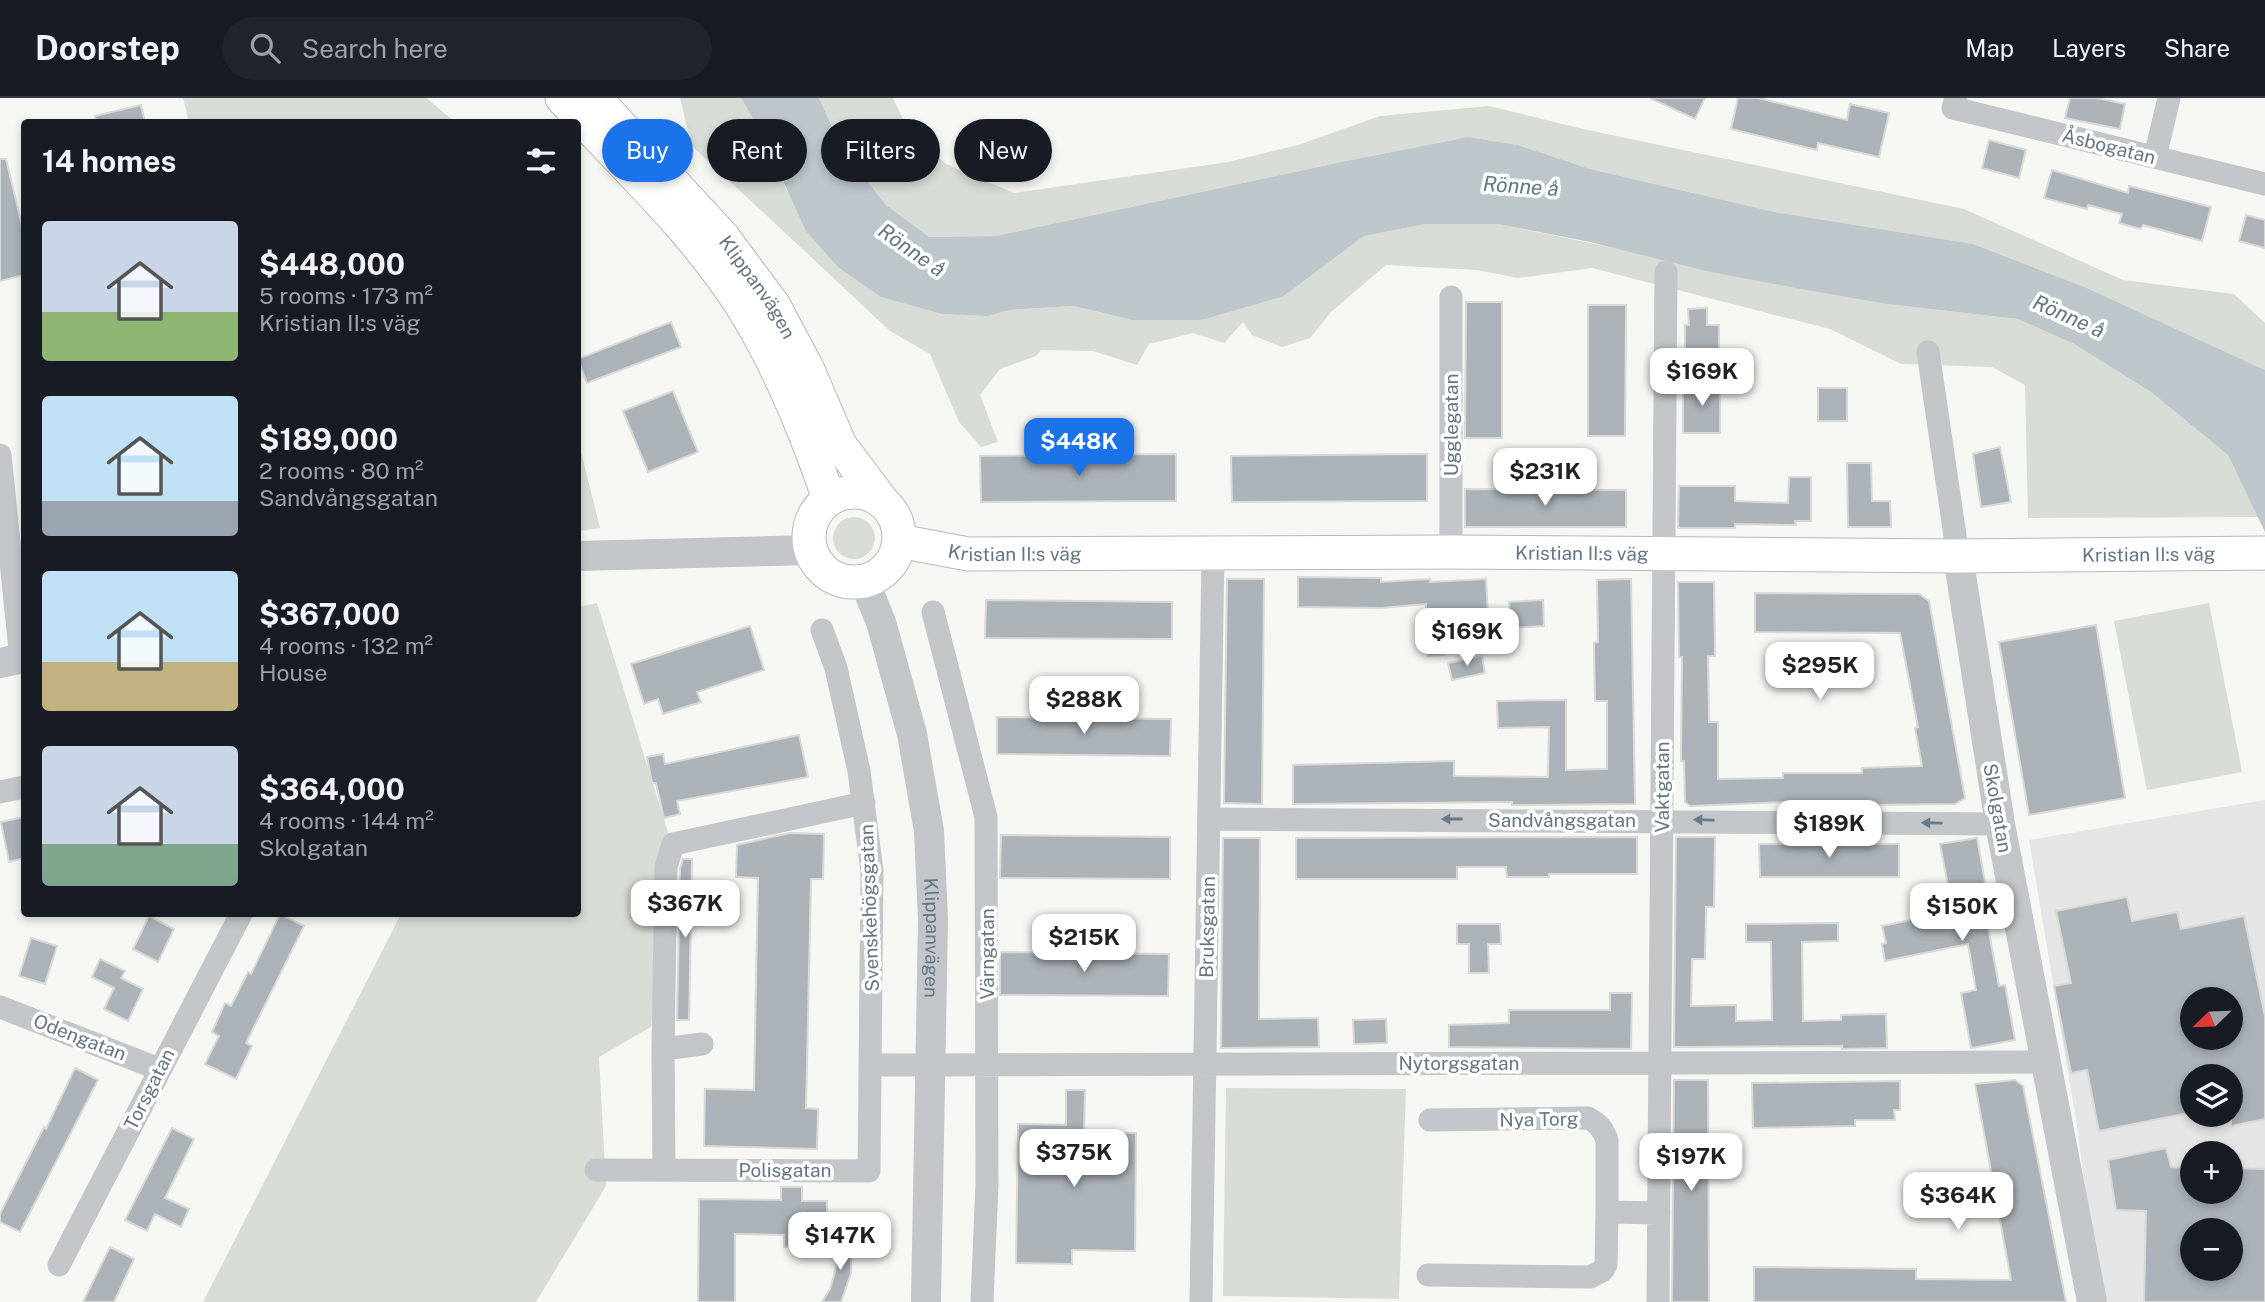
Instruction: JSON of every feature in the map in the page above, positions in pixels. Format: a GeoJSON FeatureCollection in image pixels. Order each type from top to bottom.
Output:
{"type":"FeatureCollection","features":[{"type":"Feature","properties":{"kind":"main road","name":"Klippanvägen"},"geometry":{"type":"LineString","coordinates":[[562,98],[692,239],[743,309],[778,372],[814,456],[829,499]]}},
{"type":"Feature","properties":{"kind":"main road","name":"Klippanvägen"},"geometry":{"type":"LineString","coordinates":[[595,98],[723,237],[774,306],[808,370],[840,445],[896,519],[899,541]]}},
{"type":"Feature","properties":{"kind":"main road"},"geometry":{"type":"LineString","coordinates":[[882,501],[861,492],[839,494],[829,499],[814,516],[810,527],[811,550],[816,560],[832,576],[853,582],[864,581],[884,571],[892,562],[899,541]]}},
{"type":"Feature","properties":{"kind":"main road","name":"Kristian II:s väg"},"geometry":{"type":"LineString","coordinates":[[899,541],[968,554],[1451,552],[1958,556],[2253,553]]}},
{"type":"Feature","properties":{"kind":"street"},"geometry":{"type":"LineString","coordinates":[[2155,158],[2169,98]]}},
{"type":"Feature","properties":{"kind":"street","name":"Åsbogatan"},"geometry":{"type":"LineString","coordinates":[[1954,103],[2155,158],[2265,184]]}},
{"type":"Feature","properties":{"kind":"street","name":"Vaktgatan"},"geometry":{"type":"LineString","coordinates":[[1658,1302],[1666,272]]}},
{"type":"Feature","properties":{"kind":"street","name":"Ugglegatan"},"geometry":{"type":"LineString","coordinates":[[1451,297],[1451,552]]}},
{"type":"Feature","properties":{"kind":"street","name":"Skolgatan"},"geometry":{"type":"LineString","coordinates":[[1928,352],[2000,824],[2092,1302]]}},
{"type":"Feature","properties":{"kind":"street"},"geometry":{"type":"LineString","coordinates":[[0,455],[15,660]]}},
{"type":"Feature","properties":{"kind":"street"},"geometry":{"type":"LineString","coordinates":[[581,556],[811,550]]}},
{"type":"Feature","properties":{"kind":"street","name":"Bruksgatan"},"geometry":{"type":"LineString","coordinates":[[1201,1302],[1213,552]]}},
{"type":"Feature","properties":{"kind":"street","name":"Klippanvägen"},"geometry":{"type":"LineString","coordinates":[[864,581],[881,622],[912,734],[929,831],[933,920],[926,1302]]}},
{"type":"Feature","properties":{"kind":"street","name":"Värngatan"},"geometry":{"type":"LineString","coordinates":[[933,612],[986,817],[987,1184],[982,1302]]}},
{"type":"Feature","properties":{"kind":"street","name":"Svenskehögsgatan"},"geometry":{"type":"LineString","coordinates":[[822,630],[836,668],[847,714],[864,803],[872,871],[872,1065]]}},
{"type":"Feature","properties":{"kind":"street"},"geometry":{"type":"LineString","coordinates":[[0,792],[21,788]]}},
{"type":"Feature","properties":{"kind":"street"},"geometry":{"type":"LineString","coordinates":[[664,1170],[666,867],[673,844],[864,803]]}},
{"type":"Feature","properties":{"kind":"street","name":"Sandvångsgatan"},"geometry":{"type":"LineString","coordinates":[[1209,819],[2000,824]]}},
{"type":"Feature","properties":{"kind":"street","name":"Torsgatan"},"geometry":{"type":"LineString","coordinates":[[59,1265],[239,917]]}},
{"type":"Feature","properties":{"kind":"street","name":"Odengatan"},"geometry":{"type":"LineString","coordinates":[[0,1007],[159,1069]]}},
{"type":"Feature","properties":{"kind":"street"},"geometry":{"type":"LineString","coordinates":[[663,1049],[702,1044]]}},
{"type":"Feature","properties":{"kind":"street","name":"Nytorgsgatan"},"geometry":{"type":"LineString","coordinates":[[872,1065],[1205,1062],[1659,1065],[2046,1062]]}},
{"type":"Feature","properties":{"kind":"street","name":"Polisgatan"},"geometry":{"type":"LineString","coordinates":[[596,1170],[869,1171],[872,1065]]}},
{"type":"Feature","properties":{"kind":"street","name":"Nya Torg"},"geometry":{"type":"LineString","coordinates":[[1427,1275],[1590,1277],[1602,1271],[1607,1259],[1606,1140],[1604,1130],[1597,1123],[1588,1118],[1430,1120]]}},
{"type":"Feature","properties":{"kind":"street"},"geometry":{"type":"LineString","coordinates":[[1607,1212],[1659,1213]]}},
{"type":"Feature","properties":{"kind":"shaded area"},"geometry":{"type":"Polygon","coordinates":[[[183,98],[426,98],[451,119],[188,119],[183,98]]]}},
{"type":"Feature","properties":{"kind":"shaded area"},"geometry":{"type":"Polygon","coordinates":[[[680,98],[741,98],[753,119],[707,119],[707,160],[693,147],[693,119],[685,119],[680,98]]]}},
{"type":"Feature","properties":{"kind":"shaded area"},"geometry":{"type":"Polygon","coordinates":[[[819,98],[893,98],[903,119],[828,119],[819,98]]]}},
{"type":"Feature","properties":{"kind":"shaded area"},"geometry":{"type":"Polygon","coordinates":[[[1489,106],[1583,129],[1964,209],[2123,280],[2234,294],[2265,323],[2265,370],[2087,288],[1973,244],[1775,212],[1590,169],[1518,145],[1468,137],[996,236],[929,237],[886,205],[868,182],[940,182],[940,159],[954,167],[954,182],[988,182],[1014,193],[1228,162],[1298,145],[1380,116],[1489,106]]]}},
{"type":"Feature","properties":{"kind":"shaded area"},"geometry":{"type":"Polygon","coordinates":[[[731,182],[783,182],[787,191],[882,297],[942,314],[988,316],[1008,310],[1074,306],[1132,320],[1284,296],[1364,236],[1426,224],[1498,224],[1887,304],[2018,319],[2074,344],[2151,392],[2228,455],[2258,517],[2028,518],[2025,385],[1992,367],[1901,364],[1830,329],[1592,268],[1518,278],[1477,270],[1386,265],[1331,312],[1310,338],[1282,347],[1252,335],[1243,322],[1224,343],[1193,333],[1149,344],[1137,365],[1093,351],[1041,350],[1036,356],[1000,369],[980,395],[998,442],[981,447],[959,422],[930,354],[890,331],[731,182]]]}},
{"type":"Feature","properties":{"kind":"shaded area"},"geometry":{"type":"Polygon","coordinates":[[[581,452],[600,528],[581,531],[581,452]]]}},
{"type":"Feature","properties":{"kind":"shaded area"},"geometry":{"type":"Polygon","coordinates":[[[854,517],[869,523],[875,538],[869,553],[854,559],[839,553],[833,538],[839,523],[854,517]]]}},
{"type":"Feature","properties":{"kind":"shaded area"},"geometry":{"type":"Polygon","coordinates":[[[597,603],[670,839],[651,1027],[599,1057],[606,1186],[536,1302],[203,1302],[399,917],[581,917],[581,606],[597,603]]]}},
{"type":"Feature","properties":{"kind":"shaded area"},"geometry":{"type":"Polygon","coordinates":[[[2209,603],[2242,772],[2147,790],[2114,621],[2209,603]]]}},
{"type":"Feature","properties":{"kind":"shaded area"},"geometry":{"type":"Polygon","coordinates":[[[2265,800],[2265,1302],[2099,1302],[2077,1126],[2029,840],[2265,800]]]}},
{"type":"Feature","properties":{"kind":"shaded area"},"geometry":{"type":"Polygon","coordinates":[[[1226,1088],[1406,1089],[1399,1299],[1223,1296],[1226,1088]]]}},
{"type":"Feature","properties":{"kind":"water","name":"Rönne å"},"geometry":{"type":"Polygon","coordinates":[[[741,98],[819,98],[828,119],[821,119],[821,182],[868,182],[886,205],[929,237],[996,236],[1468,137],[1518,145],[1590,169],[1775,212],[1973,244],[2087,288],[2265,370],[2265,532],[2228,455],[2151,392],[2074,344],[2018,319],[1887,304],[1807,290],[1711,272],[1590,242],[1498,224],[1426,224],[1364,236],[1284,296],[1201,320],[1132,320],[1074,306],[1009,310],[988,316],[942,314],[881,297],[838,267],[806,231],[784,182],[807,182],[807,119],[753,119],[741,98]]]}},
{"type":"Feature","properties":{"kind":"building"},"geometry":{"type":"Polygon","coordinates":[[[1650,98],[1705,98],[1695,119],[1650,98]]]}},
{"type":"Feature","properties":{"kind":"building"},"geometry":{"type":"Polygon","coordinates":[[[1738,98],[1758,98],[1847,120],[1850,104],[1889,113],[1879,157],[1818,143],[1817,150],[1731,129],[1738,98]]]}},
{"type":"Feature","properties":{"kind":"building"},"geometry":{"type":"Polygon","coordinates":[[[2070,98],[2097,98],[2125,104],[2120,129],[2065,118],[2070,98]]]}},
{"type":"Feature","properties":{"kind":"building"},"geometry":{"type":"Polygon","coordinates":[[[141,105],[144,119],[96,119],[95,116],[141,105]]]}},
{"type":"Feature","properties":{"kind":"building"},"geometry":{"type":"Polygon","coordinates":[[[1989,140],[2026,150],[2019,178],[1982,168],[1989,140]]]}},
{"type":"Feature","properties":{"kind":"building"},"geometry":{"type":"Polygon","coordinates":[[[0,159],[6,159],[21,222],[21,276],[0,281],[0,159]]]}},
{"type":"Feature","properties":{"kind":"building"},"geometry":{"type":"Polygon","coordinates":[[[2052,170],[2128,193],[2129,186],[2211,207],[2202,241],[2143,225],[2141,229],[2119,223],[2122,214],[2088,205],[2087,209],[2044,198],[2052,170]]]}},
{"type":"Feature","properties":{"kind":"building"},"geometry":{"type":"Polygon","coordinates":[[[2246,215],[2265,220],[2265,248],[2239,241],[2246,215]]]}},
{"type":"Feature","properties":{"kind":"building"},"geometry":{"type":"Polygon","coordinates":[[[1466,302],[1502,302],[1502,438],[1465,438],[1466,302]]]}},
{"type":"Feature","properties":{"kind":"building"},"geometry":{"type":"Polygon","coordinates":[[[1588,305],[1626,305],[1625,436],[1588,436],[1588,305]]]}},
{"type":"Feature","properties":{"kind":"building"},"geometry":{"type":"Polygon","coordinates":[[[1707,308],[1707,325],[1719,325],[1719,352],[1685,352],[1685,325],[1689,325],[1688,309],[1707,308]]]}},
{"type":"Feature","properties":{"kind":"building"},"geometry":{"type":"Polygon","coordinates":[[[671,322],[681,347],[587,383],[581,367],[581,358],[671,322]]]}},
{"type":"Feature","properties":{"kind":"building"},"geometry":{"type":"Polygon","coordinates":[[[1683,384],[1720,384],[1720,433],[1683,433],[1683,384]]]}},
{"type":"Feature","properties":{"kind":"building"},"geometry":{"type":"Polygon","coordinates":[[[1818,388],[1847,388],[1847,421],[1818,421],[1818,388]]]}},
{"type":"Feature","properties":{"kind":"building"},"geometry":{"type":"Polygon","coordinates":[[[673,391],[698,452],[648,472],[623,411],[673,391]]]}},
{"type":"Feature","properties":{"kind":"building"},"geometry":{"type":"Polygon","coordinates":[[[2000,447],[2011,502],[1981,507],[1973,454],[2000,447]]]}},
{"type":"Feature","properties":{"kind":"building"},"geometry":{"type":"Polygon","coordinates":[[[1176,454],[1176,501],[981,502],[980,456],[1176,454]]]}},
{"type":"Feature","properties":{"kind":"building"},"geometry":{"type":"Polygon","coordinates":[[[1427,454],[1427,501],[1232,502],[1231,456],[1427,454]]]}},
{"type":"Feature","properties":{"kind":"building"},"geometry":{"type":"Polygon","coordinates":[[[1847,463],[1871,463],[1872,501],[1890,501],[1891,527],[1848,527],[1847,463]]]}},
{"type":"Feature","properties":{"kind":"building"},"geometry":{"type":"Polygon","coordinates":[[[1789,477],[1811,477],[1811,521],[1795,521],[1796,525],[1735,524],[1735,528],[1678,528],[1679,486],[1735,486],[1735,501],[1788,503],[1789,477]]]}},
{"type":"Feature","properties":{"kind":"building"},"geometry":{"type":"Polygon","coordinates":[[[1465,489],[1626,490],[1626,527],[1465,527],[1465,489]]]}},
{"type":"Feature","properties":{"kind":"building"},"geometry":{"type":"Polygon","coordinates":[[[1298,577],[1381,578],[1381,582],[1486,579],[1488,615],[1443,618],[1445,655],[1428,656],[1426,604],[1381,608],[1298,607],[1298,577]]]}},
{"type":"Feature","properties":{"kind":"building"},"geometry":{"type":"Polygon","coordinates":[[[1227,579],[1264,579],[1262,804],[1224,803],[1227,579]]]}},
{"type":"Feature","properties":{"kind":"building"},"geometry":{"type":"Polygon","coordinates":[[[1631,579],[1635,804],[1293,804],[1293,765],[1454,761],[1454,776],[1548,777],[1549,727],[1498,728],[1497,701],[1566,700],[1566,770],[1607,769],[1607,701],[1595,701],[1597,580],[1631,579]]]}},
{"type":"Feature","properties":{"kind":"building"},"geometry":{"type":"Polygon","coordinates":[[[1678,582],[1714,582],[1715,656],[1708,656],[1709,722],[1718,722],[1718,779],[1783,778],[1783,773],[1862,773],[1862,768],[1922,766],[1915,728],[1918,727],[1900,633],[1755,632],[1755,593],[1919,594],[1929,601],[1965,798],[1955,804],[1784,802],[1690,806],[1685,802],[1684,761],[1681,761],[1682,657],[1679,657],[1678,582]]]}},
{"type":"Feature","properties":{"kind":"building"},"geometry":{"type":"Polygon","coordinates":[[[986,600],[1172,602],[1172,639],[985,638],[986,600]]]}},
{"type":"Feature","properties":{"kind":"building"},"geometry":{"type":"Polygon","coordinates":[[[1543,600],[1544,626],[1511,628],[1509,602],[1543,600]]]}},
{"type":"Feature","properties":{"kind":"building"},"geometry":{"type":"Polygon","coordinates":[[[2096,625],[2125,798],[2029,815],[1999,642],[2096,625]]]}},
{"type":"Feature","properties":{"kind":"building"},"geometry":{"type":"Polygon","coordinates":[[[750,626],[764,670],[697,692],[701,702],[663,714],[658,699],[644,704],[631,664],[750,626]]]}},
{"type":"Feature","properties":{"kind":"building"},"geometry":{"type":"Polygon","coordinates":[[[1482,656],[1485,673],[1452,680],[1448,663],[1482,656]]]}},
{"type":"Feature","properties":{"kind":"building"},"geometry":{"type":"Polygon","coordinates":[[[997,717],[1171,719],[1170,756],[997,754],[997,717]]]}},
{"type":"Feature","properties":{"kind":"building"},"geometry":{"type":"Polygon","coordinates":[[[799,735],[808,777],[677,801],[680,814],[664,818],[656,783],[652,783],[647,757],[663,754],[665,764],[799,735]]]}},
{"type":"Feature","properties":{"kind":"building"},"geometry":{"type":"Polygon","coordinates":[[[21,818],[21,859],[9,862],[1,822],[21,818]]]}},
{"type":"Feature","properties":{"kind":"building"},"geometry":{"type":"Polygon","coordinates":[[[790,833],[824,834],[823,879],[811,879],[806,1108],[818,1109],[817,1149],[704,1146],[705,1089],[754,1090],[758,878],[736,877],[737,845],[790,833]]]}},
{"type":"Feature","properties":{"kind":"building"},"geometry":{"type":"Polygon","coordinates":[[[1001,835],[1170,837],[1170,879],[1000,878],[1001,835]]]}},
{"type":"Feature","properties":{"kind":"building"},"geometry":{"type":"Polygon","coordinates":[[[1637,837],[1637,874],[1507,877],[1506,867],[1457,867],[1457,879],[1296,879],[1296,838],[1637,837]]]}},
{"type":"Feature","properties":{"kind":"building"},"geometry":{"type":"Polygon","coordinates":[[[1677,837],[1715,837],[1714,907],[1706,907],[1705,959],[1692,959],[1691,1006],[1736,1005],[1736,1021],[1772,1020],[1771,942],[1746,942],[1746,924],[1838,923],[1838,941],[1802,942],[1803,1021],[1841,1020],[1841,1015],[1886,1014],[1887,1048],[1674,1047],[1677,837]]]}},
{"type":"Feature","properties":{"kind":"building"},"geometry":{"type":"Polygon","coordinates":[[[1223,838],[1260,838],[1259,1019],[1318,1018],[1319,1047],[1221,1048],[1223,838]]]}},
{"type":"Feature","properties":{"kind":"building"},"geometry":{"type":"Polygon","coordinates":[[[1977,838],[1992,921],[1987,922],[1999,986],[2005,985],[2015,1040],[1971,1048],[1961,993],[1976,990],[1968,944],[1885,961],[1882,944],[1886,943],[1882,926],[1953,911],[1940,844],[1977,838]]]}},
{"type":"Feature","properties":{"kind":"building"},"geometry":{"type":"Polygon","coordinates":[[[1759,844],[1899,844],[1899,877],[1760,877],[1759,844]]]}},
{"type":"Feature","properties":{"kind":"building"},"geometry":{"type":"Polygon","coordinates":[[[683,859],[692,859],[689,1020],[677,1020],[680,869],[683,859]]]}},
{"type":"Feature","properties":{"kind":"building"},"geometry":{"type":"Polygon","coordinates":[[[2127,897],[2132,921],[2177,912],[2181,929],[2244,916],[2265,1017],[2265,1119],[2243,1124],[2243,1064],[2180,1064],[2180,1115],[2099,1131],[2087,1070],[2071,1073],[2054,986],[2071,983],[2056,911],[2127,897]]]}},
{"type":"Feature","properties":{"kind":"building"},"geometry":{"type":"Polygon","coordinates":[[[149,917],[174,929],[158,962],[133,949],[149,917]]]}},
{"type":"Feature","properties":{"kind":"building"},"geometry":{"type":"Polygon","coordinates":[[[279,917],[286,917],[304,926],[246,1043],[252,1046],[236,1079],[205,1064],[219,1036],[212,1032],[225,1003],[231,1006],[248,972],[251,974],[279,917]]]}},
{"type":"Feature","properties":{"kind":"building"},"geometry":{"type":"Polygon","coordinates":[[[1457,924],[1500,924],[1501,944],[1488,944],[1489,973],[1469,973],[1469,944],[1457,944],[1457,924]]]}},
{"type":"Feature","properties":{"kind":"building"},"geometry":{"type":"Polygon","coordinates":[[[31,938],[57,946],[45,984],[19,976],[31,938]]]}},
{"type":"Feature","properties":{"kind":"building"},"geometry":{"type":"Polygon","coordinates":[[[1000,952],[1169,954],[1168,996],[1000,995],[1000,952]]]}},
{"type":"Feature","properties":{"kind":"building"},"geometry":{"type":"Polygon","coordinates":[[[100,959],[125,971],[121,978],[143,989],[128,1021],[104,1009],[114,988],[92,977],[100,959]]]}},
{"type":"Feature","properties":{"kind":"building"},"geometry":{"type":"Polygon","coordinates":[[[1610,993],[1632,993],[1631,1049],[1449,1047],[1449,1025],[1509,1023],[1509,1010],[1610,1010],[1610,993]]]}},
{"type":"Feature","properties":{"kind":"building"},"geometry":{"type":"Polygon","coordinates":[[[1386,1019],[1387,1043],[1354,1044],[1353,1020],[1386,1019]]]}},
{"type":"Feature","properties":{"kind":"building"},"geometry":{"type":"Polygon","coordinates":[[[75,1068],[98,1080],[20,1232],[0,1222],[0,1214],[75,1068]]]}},
{"type":"Feature","properties":{"kind":"building"},"geometry":{"type":"Polygon","coordinates":[[[1674,1080],[1708,1080],[1709,1302],[1672,1302],[1674,1080]]]}},
{"type":"Feature","properties":{"kind":"building"},"geometry":{"type":"Polygon","coordinates":[[[2015,1080],[2023,1086],[2066,1302],[1754,1302],[1754,1267],[1916,1269],[1916,1279],[2011,1280],[1975,1084],[2015,1080]]]}},
{"type":"Feature","properties":{"kind":"building"},"geometry":{"type":"Polygon","coordinates":[[[1900,1081],[1900,1110],[1894,1110],[1895,1120],[1855,1120],[1855,1126],[1753,1128],[1752,1083],[1900,1081]]]}},
{"type":"Feature","properties":{"kind":"building"},"geometry":{"type":"Polygon","coordinates":[[[1066,1090],[1085,1090],[1084,1132],[1136,1133],[1135,1251],[1072,1250],[1072,1264],[1016,1263],[1018,1124],[1066,1125],[1066,1090]]]}},
{"type":"Feature","properties":{"kind":"building"},"geometry":{"type":"Polygon","coordinates":[[[172,1128],[194,1139],[165,1198],[189,1209],[181,1227],[155,1214],[147,1231],[125,1220],[172,1128]]]}},
{"type":"Feature","properties":{"kind":"building"},"geometry":{"type":"Polygon","coordinates":[[[2166,1148],[2171,1167],[2180,1167],[2180,1204],[2243,1204],[2243,1168],[2265,1169],[2265,1302],[2144,1302],[2146,1211],[2116,1210],[2108,1160],[2166,1148]]]}},
{"type":"Feature","properties":{"kind":"building"},"geometry":{"type":"Polygon","coordinates":[[[781,1187],[802,1187],[802,1201],[827,1201],[827,1235],[803,1235],[803,1248],[784,1247],[784,1235],[735,1234],[735,1302],[698,1302],[699,1199],[781,1200],[781,1187]]]}},
{"type":"Feature","properties":{"kind":"building"},"geometry":{"type":"Polygon","coordinates":[[[835,1241],[851,1241],[851,1273],[841,1302],[822,1302],[830,1289],[836,1268],[835,1241]]]}},
{"type":"Feature","properties":{"kind":"building"},"geometry":{"type":"Polygon","coordinates":[[[110,1247],[134,1259],[114,1302],[83,1302],[110,1247]]]}}]}
